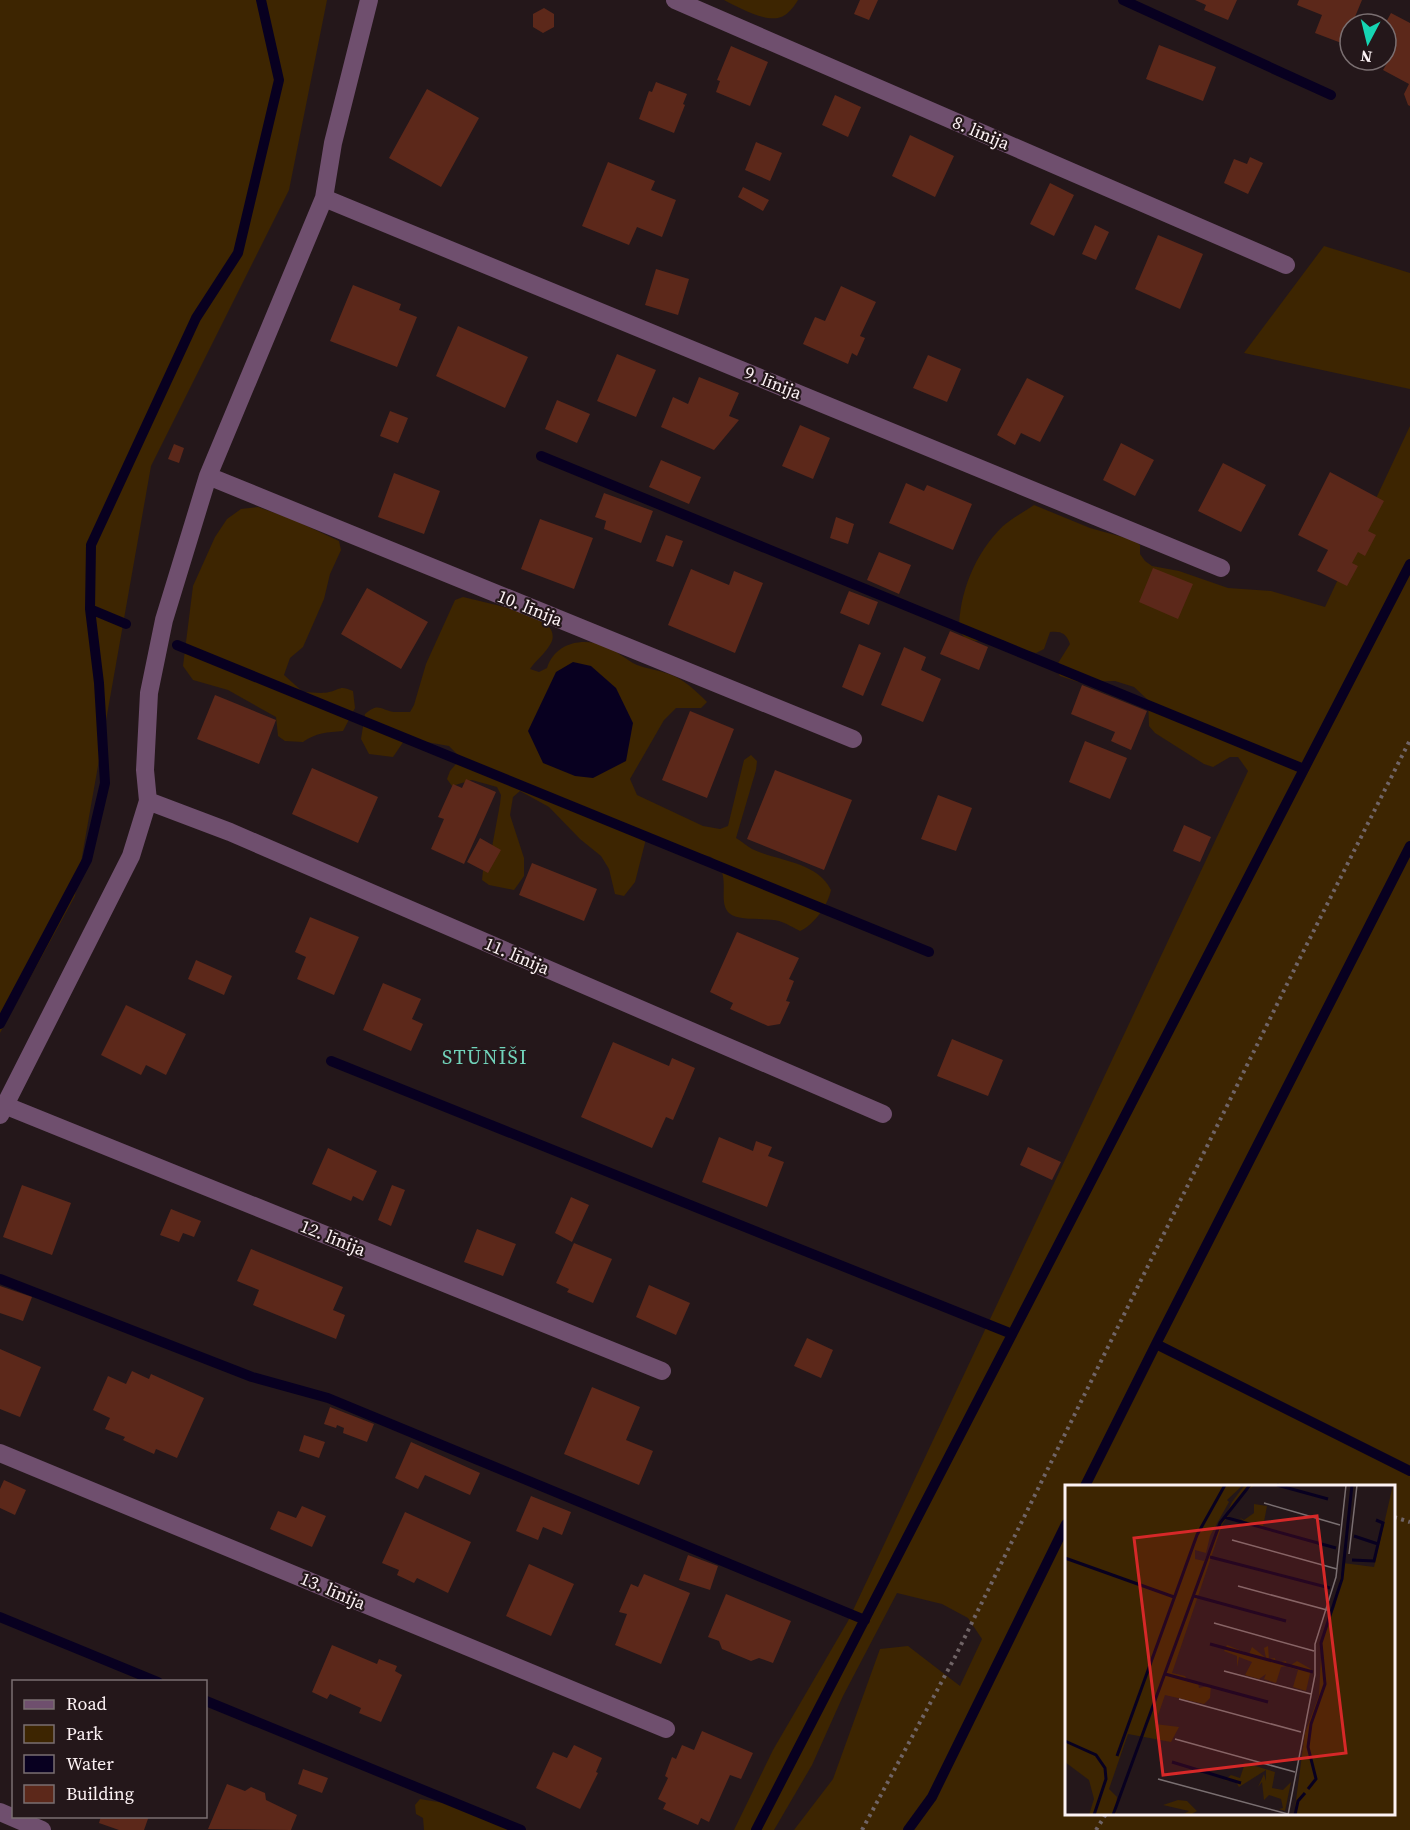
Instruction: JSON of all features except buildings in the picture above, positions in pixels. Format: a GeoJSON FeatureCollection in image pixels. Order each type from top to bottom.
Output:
{"type":"FeatureCollection","features":[{"type":"Feature","properties":{"kind":"street"},"geometry":{"type":"LineString","coordinates":[[2,1110],[130,856],[148,801],[145,770],[149,693],[164,620],[208,476],[324,198],[333,143],[369,0]]}},
{"type":"Feature","properties":{"kind":"street","name":"8. līnija"},"geometry":{"type":"LineString","coordinates":[[675,0],[1286,265]]}},
{"type":"Feature","properties":{"kind":"street","name":"9. līnija"},"geometry":{"type":"LineString","coordinates":[[324,198],[1221,568]]}},
{"type":"Feature","properties":{"kind":"street","name":"10. līnija"},"geometry":{"type":"LineString","coordinates":[[208,476],[853,739]]}},
{"type":"Feature","properties":{"kind":"street","name":"11. līnija"},"geometry":{"type":"LineString","coordinates":[[148,801],[241,837],[883,1114]]}},
{"type":"Feature","properties":{"kind":"street","name":"12. līnija"},"geometry":{"type":"LineString","coordinates":[[2,1110],[662,1371]]}},
{"type":"Feature","properties":{"kind":"street","name":"13. līnija"},"geometry":{"type":"LineString","coordinates":[[0,1452],[666,1729]]}},
{"type":"Feature","properties":{"kind":"street"},"geometry":{"type":"LineString","coordinates":[[14,1818],[42,1830]]}},
{"type":"Feature","properties":{"kind":"path"},"geometry":{"type":"LineString","coordinates":[[862,1830],[955,1657],[1410,740]]}},
{"type":"Feature","properties":{"kind":"path"},"geometry":{"type":"LineString","coordinates":[[1395,1517],[1410,1522]]}},
{"type":"Feature","properties":{"kind":"path"},"geometry":{"type":"LineString","coordinates":[[1096,1830],[1105,1815]]}},
{"type":"Feature","properties":{"kind":"green space"},"geometry":{"type":"Polygon","coordinates":[[[0,0],[327,0],[289,190],[151,466],[75,896],[0,1033],[0,0]]]}},
{"type":"Feature","properties":{"kind":"green space"},"geometry":{"type":"Polygon","coordinates":[[[724,0],[798,0],[785,15],[771,18],[745,11],[724,0]]]}},
{"type":"Feature","properties":{"kind":"green space"},"geometry":{"type":"Polygon","coordinates":[[[1324,246],[1410,273],[1410,389],[1244,353],[1324,246]]]}},
{"type":"Feature","properties":{"kind":"green space"},"geometry":{"type":"Polygon","coordinates":[[[1410,426],[1410,1830],[794,1830],[833,1779],[880,1649],[908,1646],[960,1686],[982,1639],[968,1618],[942,1604],[897,1593],[843,1696],[812,1765],[774,1830],[734,1830],[773,1750],[848,1621],[1248,771],[1238,757],[1230,757],[1213,767],[1204,764],[1155,733],[1149,726],[1148,700],[1134,687],[1115,681],[1078,682],[1060,676],[1055,668],[1070,644],[1063,634],[1050,632],[1044,649],[1036,653],[1019,649],[1003,640],[975,641],[965,638],[959,631],[960,617],[971,574],[984,548],[1003,526],[1034,505],[1090,528],[1133,540],[1140,545],[1140,554],[1145,561],[1152,566],[1179,571],[1228,588],[1271,591],[1325,607],[1410,426]]]}},
{"type":"Feature","properties":{"kind":"green space"},"geometry":{"type":"Polygon","coordinates":[[[258,507],[292,519],[339,541],[341,550],[330,574],[324,599],[303,647],[290,658],[284,675],[303,692],[326,693],[343,688],[353,691],[355,708],[343,731],[317,735],[303,742],[285,741],[278,736],[276,717],[228,690],[193,680],[183,666],[193,586],[215,537],[227,519],[241,509],[258,507]]]}},
{"type":"Feature","properties":{"kind":"green space"},"geometry":{"type":"Polygon","coordinates":[[[463,597],[532,616],[550,628],[551,643],[530,669],[539,672],[547,668],[556,653],[563,648],[570,644],[587,642],[609,648],[637,665],[674,676],[685,682],[707,702],[701,708],[676,708],[664,720],[630,779],[637,795],[703,826],[720,829],[728,826],[744,760],[751,755],[757,761],[756,770],[736,838],[752,849],[807,868],[824,880],[831,890],[820,914],[800,931],[779,921],[733,916],[725,908],[722,871],[711,857],[646,839],[635,882],[624,896],[615,894],[609,869],[601,856],[580,839],[549,807],[520,791],[513,797],[510,815],[524,858],[524,876],[514,890],[489,885],[482,880],[492,847],[500,804],[501,795],[497,787],[472,780],[452,786],[447,779],[450,771],[461,758],[449,746],[415,740],[408,735],[393,757],[369,754],[361,739],[365,714],[373,708],[410,712],[426,664],[455,600],[463,597]]]}},
{"type":"Feature","properties":{"kind":"green space"},"geometry":{"type":"Polygon","coordinates":[[[420,1799],[456,1805],[496,1822],[527,1830],[424,1830],[423,1818],[416,1814],[415,1805],[420,1799]]]}},
{"type":"Feature","properties":{"kind":"water"},"geometry":{"type":"Polygon","coordinates":[[[573,662],[591,666],[616,688],[633,723],[626,761],[593,778],[575,776],[543,763],[528,731],[556,672],[573,662]]]}},
{"type":"Feature","properties":{"kind":"waterway"},"geometry":{"type":"LineString","coordinates":[[0,1024],[87,860],[105,783],[99,683],[90,609],[91,545],[196,318],[238,253],[279,80],[261,0]]}},
{"type":"Feature","properties":{"kind":"waterway"},"geometry":{"type":"LineString","coordinates":[[1123,0],[1331,95]]}},
{"type":"Feature","properties":{"kind":"waterway"},"geometry":{"type":"LineString","coordinates":[[541,456],[1304,769]]}},
{"type":"Feature","properties":{"kind":"waterway"},"geometry":{"type":"LineString","coordinates":[[756,1830],[1410,564]]}},
{"type":"Feature","properties":{"kind":"waterway"},"geometry":{"type":"LineString","coordinates":[[90,609],[126,624]]}},
{"type":"Feature","properties":{"kind":"waterway"},"geometry":{"type":"LineString","coordinates":[[177,645],[929,952]]}},
{"type":"Feature","properties":{"kind":"waterway"},"geometry":{"type":"LineString","coordinates":[[1086,1485],[1410,846]]}},
{"type":"Feature","properties":{"kind":"waterway"},"geometry":{"type":"LineString","coordinates":[[331,1061],[1012,1334]]}},
{"type":"Feature","properties":{"kind":"waterway"},"geometry":{"type":"LineString","coordinates":[[0,1279],[252,1377],[328,1398],[865,1620]]}},
{"type":"Feature","properties":{"kind":"waterway"},"geometry":{"type":"LineString","coordinates":[[1156,1344],[1410,1471]]}},
{"type":"Feature","properties":{"kind":"waterway"},"geometry":{"type":"LineString","coordinates":[[908,1830],[932,1797],[1065,1526]]}},
{"type":"Feature","properties":{"kind":"waterway"},"geometry":{"type":"LineString","coordinates":[[0,1617],[153,1680]]}},
{"type":"Feature","properties":{"kind":"waterway"},"geometry":{"type":"LineString","coordinates":[[207,1701],[521,1830]]}},
{"type":"Feature","properties":{"kind":"district","name":"STŪNĪŠI"},"geometry":{"type":"Point","coordinates":[485,1057]}}]}
